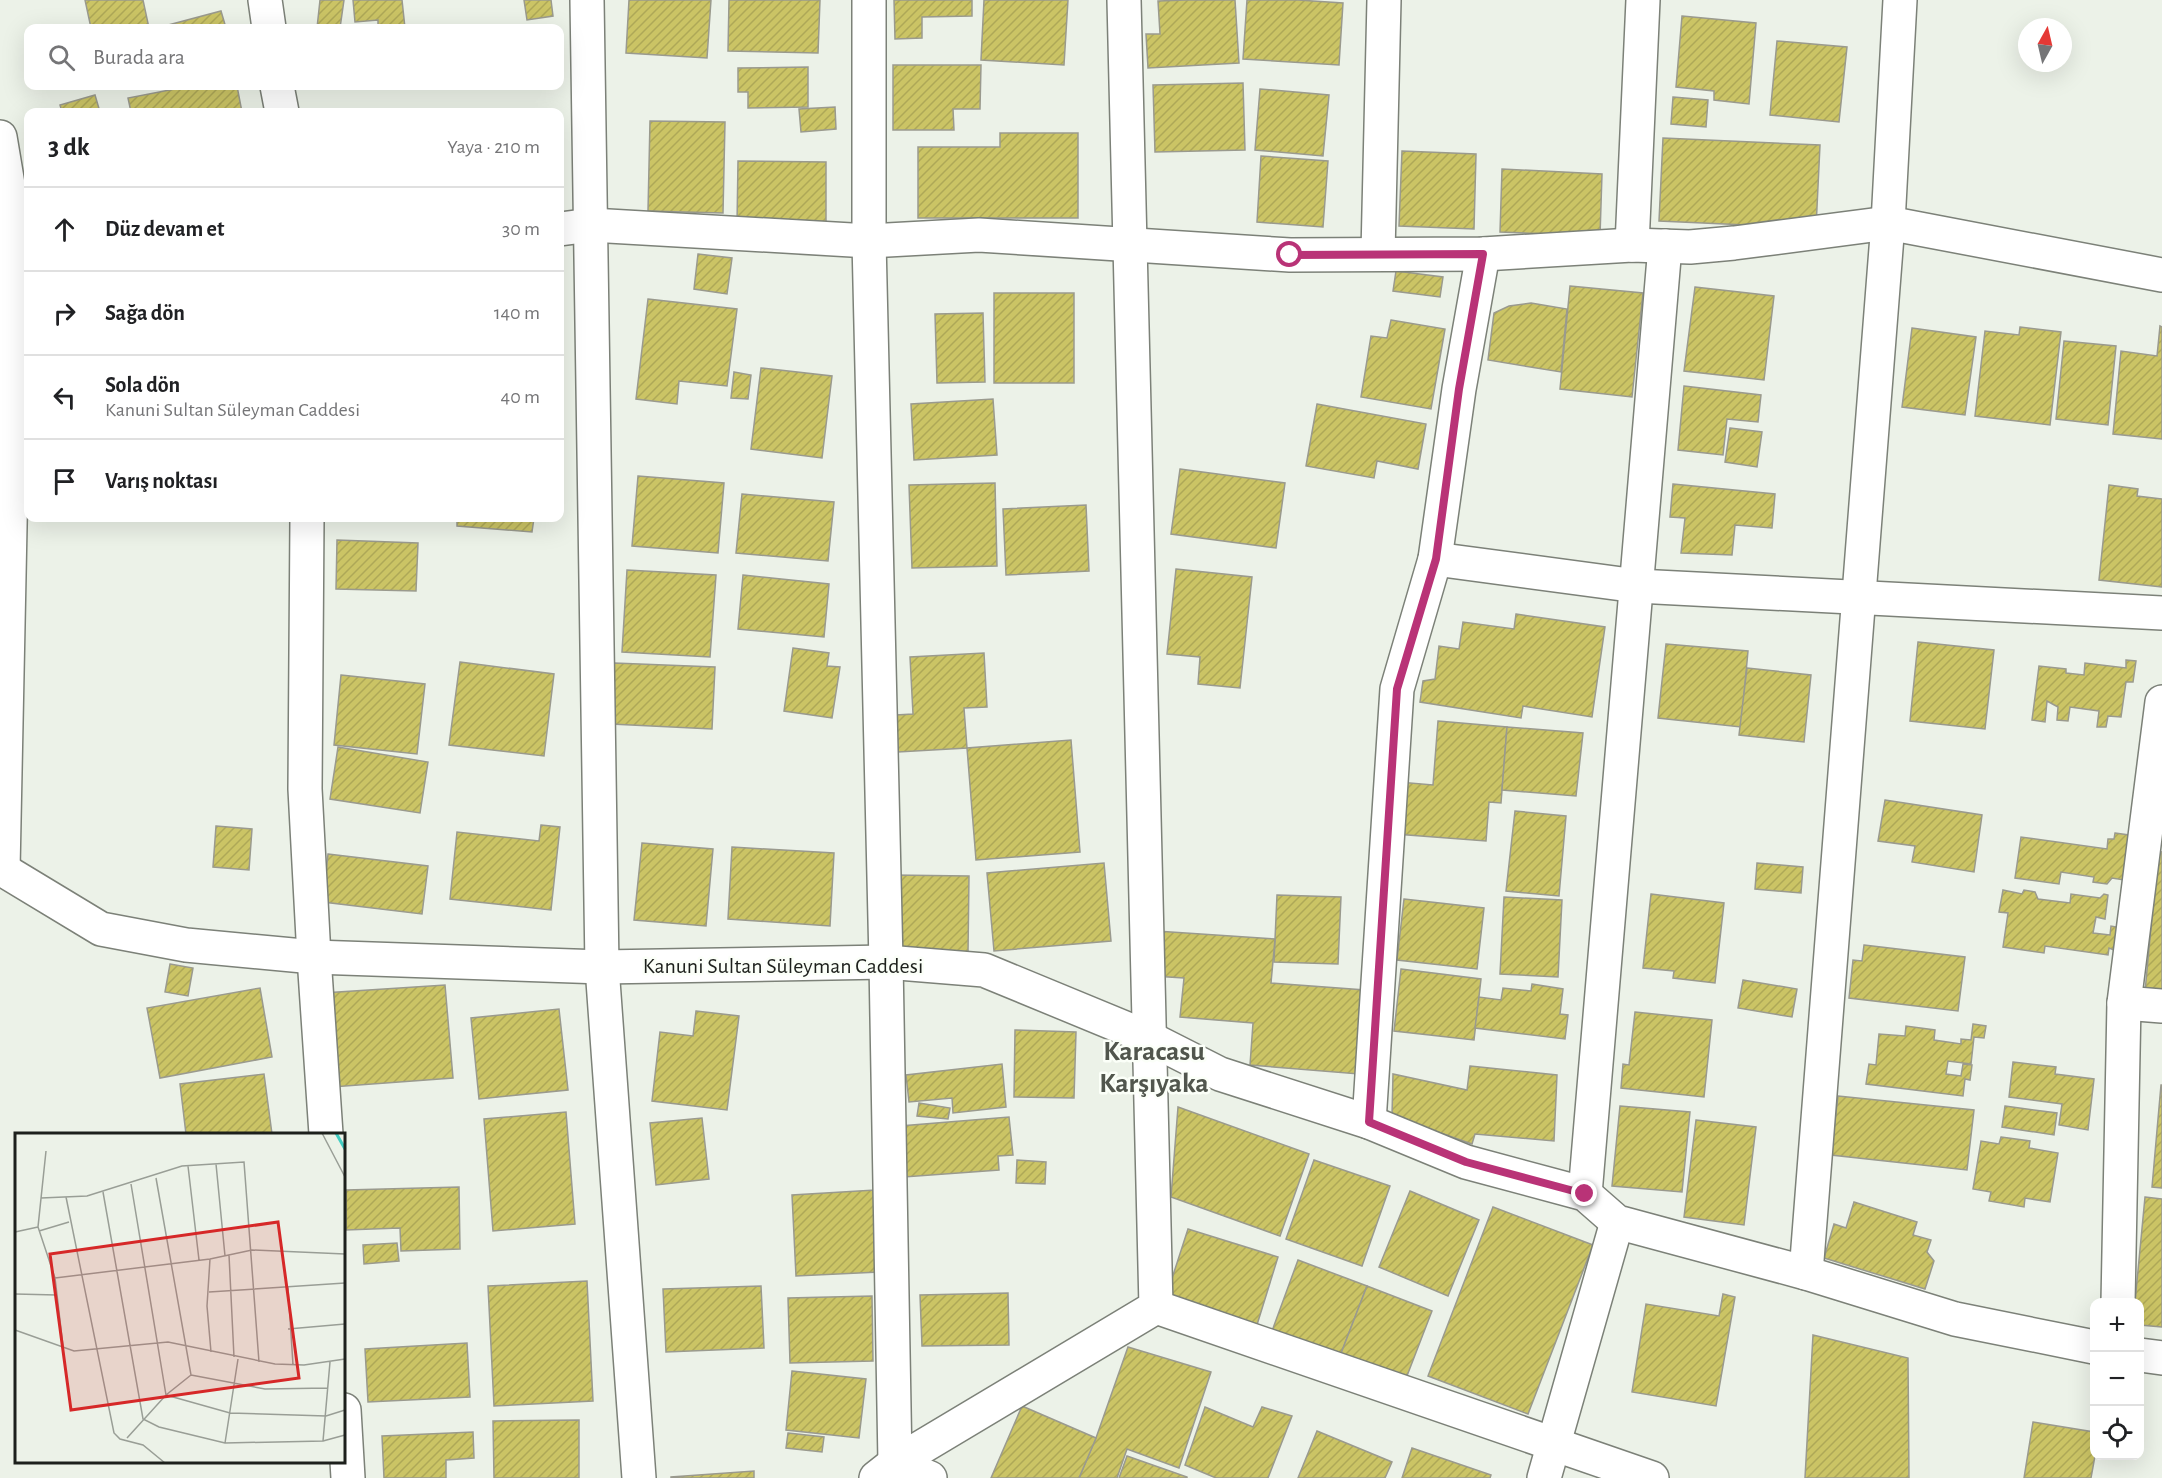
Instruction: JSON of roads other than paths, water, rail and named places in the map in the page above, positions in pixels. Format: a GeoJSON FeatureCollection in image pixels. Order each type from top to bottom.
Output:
{"type":"FeatureCollection","features":[{"type":"Feature","properties":{"kind":"street"},"geometry":{"type":"LineString","coordinates":[[264,0],[268,24]]}},
{"type":"Feature","properties":{"kind":"street"},"geometry":{"type":"LineString","coordinates":[[587,0],[602,967],[639,1478]]}},
{"type":"Feature","properties":{"kind":"street"},"geometry":{"type":"LineString","coordinates":[[869,0],[869,241],[886,962],[885,1470]]}},
{"type":"Feature","properties":{"kind":"street"},"geometry":{"type":"LineString","coordinates":[[1124,0],[1156,1307]]}},
{"type":"Feature","properties":{"kind":"street"},"geometry":{"type":"LineString","coordinates":[[1378,253],[1384,0]]}},
{"type":"Feature","properties":{"kind":"street"},"geometry":{"type":"LineString","coordinates":[[1632,245],[1643,0]]}},
{"type":"Feature","properties":{"kind":"street"},"geometry":{"type":"LineString","coordinates":[[1806,1273],[1888,224],[1900,0]]}},
{"type":"Feature","properties":{"kind":"street"},"geometry":{"type":"LineString","coordinates":[[279,90],[281,108]]}},
{"type":"Feature","properties":{"kind":"street"},"geometry":{"type":"LineString","coordinates":[[0,137],[22,232],[7,389],[2,869]]}},
{"type":"Feature","properties":{"kind":"street"},"geometry":{"type":"LineString","coordinates":[[564,229],[591,225],[869,241],[979,235],[1290,255],[1483,254],[1632,245],[1690,247],[1888,224],[2162,275]]}},
{"type":"Feature","properties":{"kind":"street"},"geometry":{"type":"LineString","coordinates":[[1585,1194],[1665,246]]}},
{"type":"Feature","properties":{"kind":"street"},"geometry":{"type":"LineString","coordinates":[[1369,1122],[1397,689],[1436,559],[1459,389],[1483,254]]}},
{"type":"Feature","properties":{"kind":"street"},"geometry":{"type":"LineString","coordinates":[[307,522],[304,789],[326,1133]]}},
{"type":"Feature","properties":{"kind":"street"},"geometry":{"type":"LineString","coordinates":[[1436,559],[1637,585],[2162,613]]}},
{"type":"Feature","properties":{"kind":"street"},"geometry":{"type":"LineString","coordinates":[[2118,1298],[2124,1003],[2162,702]]}},
{"type":"Feature","properties":{"kind":"street","name":"Kanuni Sultan Süleyman Caddesi"},"geometry":{"type":"LineString","coordinates":[[2,869],[101,929],[186,945],[314,957],[602,967],[886,962],[984,970],[1149,1038],[1220,1074],[1369,1122],[1466,1162],[1585,1194],[1617,1222],[1806,1273],[1955,1318],[2090,1346]]}},
{"type":"Feature","properties":{"kind":"street"},"geometry":{"type":"LineString","coordinates":[[2124,1003],[2162,1006]]}},
{"type":"Feature","properties":{"kind":"street"},"geometry":{"type":"LineString","coordinates":[[1544,1478],[1617,1222]]}},
{"type":"Feature","properties":{"kind":"street"},"geometry":{"type":"LineString","coordinates":[[885,1470],[1156,1307],[1652,1478]]}},
{"type":"Feature","properties":{"kind":"street"},"geometry":{"type":"LineString","coordinates":[[2144,1356],[2162,1358]]}},
{"type":"Feature","properties":{"kind":"street"},"geometry":{"type":"LineString","coordinates":[[345,1427],[348,1478]]}},
{"type":"Feature","properties":{"kind":"street"},"geometry":{"type":"LineString","coordinates":[[885,1470],[930,1478]]}},
{"type":"Feature","properties":{"kind":"district","name":"Karacasu Karşıyaka"},"geometry":{"type":"Point","coordinates":[1154,1068]}}]}
